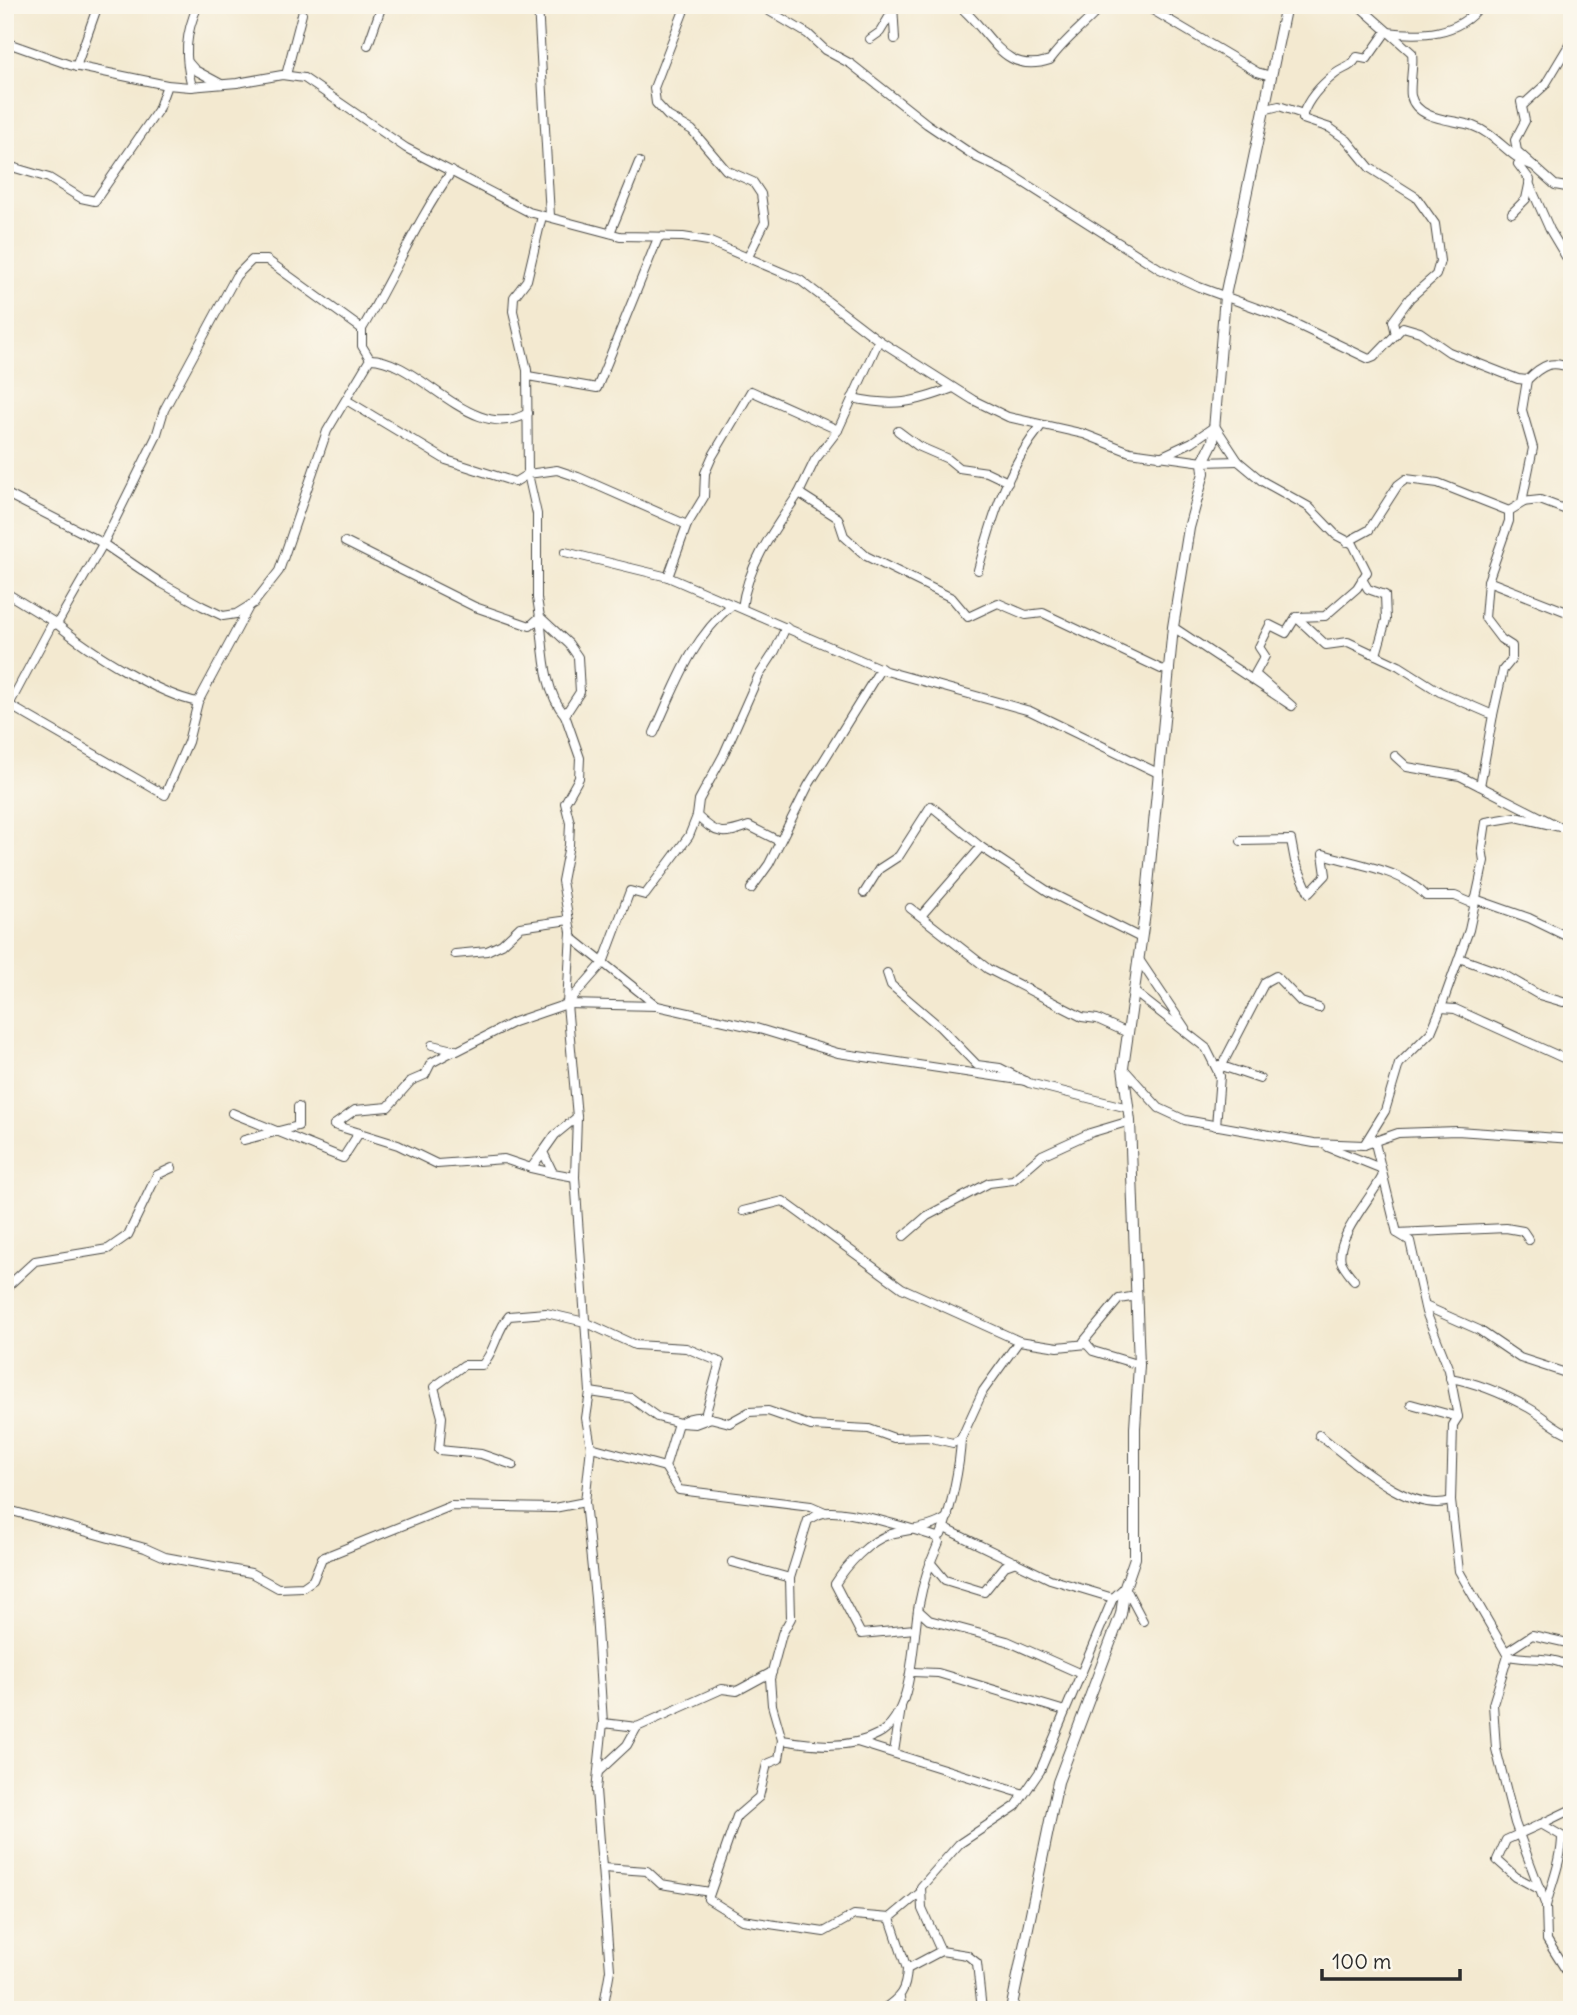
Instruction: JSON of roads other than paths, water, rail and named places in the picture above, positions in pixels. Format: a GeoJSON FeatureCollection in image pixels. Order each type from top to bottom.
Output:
{"type":"FeatureCollection","features":[{"type":"Feature","properties":{"kind":"street"},"geometry":{"type":"LineString","coordinates":[[76,67],[98,5]]}},
{"type":"Feature","properties":{"kind":"street"},"geometry":{"type":"LineString","coordinates":[[192,87],[186,60],[189,25],[198,5]]}},
{"type":"Feature","properties":{"kind":"street"},"geometry":{"type":"LineString","coordinates":[[368,45],[382,5]]}},
{"type":"Feature","properties":{"kind":"street"},"geometry":{"type":"LineString","coordinates":[[538,5],[546,216],[527,280],[514,297],[513,311],[528,376],[528,474],[537,514],[537,598],[549,688],[556,705],[565,715],[580,758],[579,778],[565,803],[569,834],[562,881],[571,937],[568,1004],[577,1117],[575,1177],[590,1392],[586,1418],[591,1447],[585,1502],[595,1598],[603,1723],[596,1790],[610,1970],[603,2010]]}},
{"type":"Feature","properties":{"kind":"street"},"geometry":{"type":"LineString","coordinates":[[686,5],[654,88],[656,103],[668,116],[692,130],[726,170],[753,182],[761,194],[765,222],[748,257]]}},
{"type":"Feature","properties":{"kind":"street"},"geometry":{"type":"LineString","coordinates":[[759,5],[808,34],[825,50],[851,64],[928,124],[976,157],[1007,172],[1160,269],[1281,317],[1369,359],[1403,327],[1412,328],[1449,352],[1527,380]]}},
{"type":"Feature","properties":{"kind":"street"},"geometry":{"type":"LineString","coordinates":[[958,5],[972,16],[1013,63],[1027,66],[1050,60],[1060,46],[1080,32],[1103,5]]}},
{"type":"Feature","properties":{"kind":"street"},"geometry":{"type":"LineString","coordinates":[[1144,5],[1257,72],[1271,76]]}},
{"type":"Feature","properties":{"kind":"street"},"geometry":{"type":"LineString","coordinates":[[1011,2010],[1058,1782],[1121,1614],[1125,1587],[1135,1558],[1135,1440],[1139,1365],[1130,1121],[1123,1068],[1126,1032],[1141,938],[1173,627],[1189,528],[1204,473],[1203,462],[1213,442],[1225,296],[1286,5]]}},
{"type":"Feature","properties":{"kind":"street"},"geometry":{"type":"LineString","coordinates":[[1358,5],[1412,52],[1411,96],[1419,108],[1429,115],[1472,126],[1496,138],[1521,161],[1531,165]]}},
{"type":"Feature","properties":{"kind":"street"},"geometry":{"type":"LineString","coordinates":[[1386,32],[1420,36],[1450,29],[1473,16],[1481,5]]}},
{"type":"Feature","properties":{"kind":"street"},"geometry":{"type":"LineString","coordinates":[[870,39],[880,32],[892,9]]}},
{"type":"Feature","properties":{"kind":"street"},"geometry":{"type":"LineString","coordinates":[[892,9],[895,39]]}},
{"type":"Feature","properties":{"kind":"street"},"geometry":{"type":"LineString","coordinates":[[286,75],[302,14]]}},
{"type":"Feature","properties":{"kind":"street"},"geometry":{"type":"LineString","coordinates":[[1386,32],[1367,59],[1357,57],[1352,66],[1334,75],[1313,94],[1303,118],[1330,128],[1347,139],[1370,168],[1416,197],[1435,224],[1440,261],[1436,275],[1410,298],[1393,321],[1396,334]]}},
{"type":"Feature","properties":{"kind":"street"},"geometry":{"type":"LineString","coordinates":[[1572,40],[1545,85],[1521,104],[1525,121],[1515,144],[1517,151],[1555,185],[1572,188]]}},
{"type":"Feature","properties":{"kind":"street"},"geometry":{"type":"LineString","coordinates":[[5,42],[76,67],[167,85],[192,87],[286,75],[311,81],[397,142],[546,216],[610,233],[658,238],[696,238],[800,280],[879,340],[953,388],[1008,417],[1084,434],[1124,450],[1160,457],[1203,462],[1238,461]]}},
{"type":"Feature","properties":{"kind":"street"},"geometry":{"type":"LineString","coordinates":[[186,60],[195,70],[221,84]]}},
{"type":"Feature","properties":{"kind":"street"},"geometry":{"type":"LineString","coordinates":[[5,165],[50,178],[72,194],[94,201],[158,110],[167,85]]}},
{"type":"Feature","properties":{"kind":"street"},"geometry":{"type":"LineString","coordinates":[[1264,110],[1279,106],[1303,114]]}},
{"type":"Feature","properties":{"kind":"street"},"geometry":{"type":"LineString","coordinates":[[1521,161],[1518,164],[1550,230],[1572,267]]}},
{"type":"Feature","properties":{"kind":"street"},"geometry":{"type":"LineString","coordinates":[[610,233],[639,162]]}},
{"type":"Feature","properties":{"kind":"street"},"geometry":{"type":"LineString","coordinates":[[370,359],[362,346],[362,329],[391,279],[427,206],[452,170]]}},
{"type":"Feature","properties":{"kind":"street"},"geometry":{"type":"LineString","coordinates":[[1512,213],[1526,199],[1529,183]]}},
{"type":"Feature","properties":{"kind":"street"},"geometry":{"type":"LineString","coordinates":[[528,376],[597,388],[658,238]]}},
{"type":"Feature","properties":{"kind":"street"},"geometry":{"type":"LineString","coordinates":[[362,329],[267,260],[251,260],[236,276],[164,410],[156,437],[103,544],[57,624],[51,626],[9,705],[144,785],[165,794],[188,742],[198,702],[250,605],[279,571],[327,431],[348,401],[370,359]]}},
{"type":"Feature","properties":{"kind":"street"},"geometry":{"type":"LineString","coordinates":[[742,608],[749,578],[775,528],[799,493],[815,460],[838,430],[879,340]]}},
{"type":"Feature","properties":{"kind":"street"},"geometry":{"type":"LineString","coordinates":[[370,359],[379,359],[458,408],[500,419],[520,418],[528,413]]}},
{"type":"Feature","properties":{"kind":"street"},"geometry":{"type":"LineString","coordinates":[[1524,502],[1523,491],[1533,448],[1522,410],[1527,380],[1544,365],[1555,363],[1572,369]]}},
{"type":"Feature","properties":{"kind":"street"},"geometry":{"type":"LineString","coordinates":[[852,398],[899,404],[920,401],[953,388]]}},
{"type":"Feature","properties":{"kind":"street"},"geometry":{"type":"LineString","coordinates":[[668,578],[687,526],[704,497],[708,465],[751,391],[838,430]]}},
{"type":"Feature","properties":{"kind":"street"},"geometry":{"type":"LineString","coordinates":[[348,401],[446,460],[515,482],[528,474],[556,470],[578,477],[687,526]]}},
{"type":"Feature","properties":{"kind":"street"},"geometry":{"type":"LineString","coordinates":[[978,570],[994,511],[1027,444],[1041,426]]}},
{"type":"Feature","properties":{"kind":"street"},"geometry":{"type":"LineString","coordinates":[[1160,457],[1192,442],[1215,426]]}},
{"type":"Feature","properties":{"kind":"street"},"geometry":{"type":"LineString","coordinates":[[1215,426],[1238,461],[1262,481],[1309,507],[1321,523],[1353,544],[1364,564],[1367,572],[1352,593],[1325,616],[1296,617]]}},
{"type":"Feature","properties":{"kind":"street"},"geometry":{"type":"LineString","coordinates":[[898,431],[918,446],[948,459],[959,468],[987,472],[1008,482]]}},
{"type":"Feature","properties":{"kind":"street"},"geometry":{"type":"LineString","coordinates":[[1348,542],[1369,530],[1398,485],[1406,479],[1438,483],[1509,511]]}},
{"type":"Feature","properties":{"kind":"street"},"geometry":{"type":"LineString","coordinates":[[5,493],[103,544],[161,583],[223,616],[236,614],[250,605]]}},
{"type":"Feature","properties":{"kind":"street"},"geometry":{"type":"LineString","coordinates":[[799,493],[838,518],[845,536],[866,556],[952,598],[968,617],[998,603],[1026,615],[1043,613],[1161,669],[1170,670]]}},
{"type":"Feature","properties":{"kind":"street"},"geometry":{"type":"LineString","coordinates":[[1509,511],[1524,502],[1540,500],[1572,512]]}},
{"type":"Feature","properties":{"kind":"street"},"geometry":{"type":"LineString","coordinates":[[1480,786],[1503,670],[1512,659],[1513,646],[1501,639],[1485,618],[1488,581],[1509,521],[1509,511]]}},
{"type":"Feature","properties":{"kind":"street"},"geometry":{"type":"LineString","coordinates":[[345,542],[390,562],[475,607],[530,626],[540,617]]}},
{"type":"Feature","properties":{"kind":"street"},"geometry":{"type":"LineString","coordinates":[[565,552],[668,578],[880,668],[1030,711],[1158,773]]}},
{"type":"Feature","properties":{"kind":"street"},"geometry":{"type":"LineString","coordinates":[[1362,579],[1368,589],[1385,595],[1386,620],[1376,655]]}},
{"type":"Feature","properties":{"kind":"street"},"geometry":{"type":"LineString","coordinates":[[1488,581],[1572,614]]}},
{"type":"Feature","properties":{"kind":"street"},"geometry":{"type":"LineString","coordinates":[[8,594],[57,624],[73,638],[166,692],[198,702]]}},
{"type":"Feature","properties":{"kind":"street"},"geometry":{"type":"LineString","coordinates":[[654,733],[692,649],[714,620],[732,605]]}},
{"type":"Feature","properties":{"kind":"street"},"geometry":{"type":"LineString","coordinates":[[540,617],[569,644],[578,657],[580,692],[565,715]]}},
{"type":"Feature","properties":{"kind":"street"},"geometry":{"type":"LineString","coordinates":[[1173,627],[1292,706],[1255,674],[1265,656],[1259,647],[1270,625],[1286,633],[1296,617]]}},
{"type":"Feature","properties":{"kind":"street"},"geometry":{"type":"LineString","coordinates":[[1296,617],[1326,645],[1348,642],[1440,692],[1493,715]]}},
{"type":"Feature","properties":{"kind":"street"},"geometry":{"type":"LineString","coordinates":[[568,1004],[603,963],[629,891],[645,895],[689,836],[697,816],[699,800],[723,756],[758,677],[775,651],[786,627]]}},
{"type":"Feature","properties":{"kind":"street"},"geometry":{"type":"LineString","coordinates":[[751,889],[769,864],[808,786],[880,668]]}},
{"type":"Feature","properties":{"kind":"street"},"geometry":{"type":"LineString","coordinates":[[1364,1145],[1385,1111],[1399,1064],[1431,1032],[1441,1007],[1475,902],[1484,861],[1482,848],[1486,822],[1516,817],[1560,827],[1460,776],[1407,767],[1395,756]]}},
{"type":"Feature","properties":{"kind":"street"},"geometry":{"type":"LineString","coordinates":[[864,893],[879,869],[899,856],[931,806],[981,847],[1049,892],[1141,938]]}},
{"type":"Feature","properties":{"kind":"street"},"geometry":{"type":"LineString","coordinates":[[697,816],[718,832],[730,834],[748,826],[779,841]]}},
{"type":"Feature","properties":{"kind":"street"},"geometry":{"type":"LineString","coordinates":[[1241,841],[1291,840],[1295,861],[1309,893],[1326,875],[1323,854],[1387,871],[1418,887],[1426,896],[1455,896],[1529,918],[1572,939]]}},
{"type":"Feature","properties":{"kind":"street"},"geometry":{"type":"LineString","coordinates":[[921,916],[981,847]]}},
{"type":"Feature","properties":{"kind":"street"},"geometry":{"type":"LineString","coordinates":[[910,908],[988,969],[1082,1017],[1097,1019],[1126,1032]]}},
{"type":"Feature","properties":{"kind":"street"},"geometry":{"type":"LineString","coordinates":[[455,954],[487,951],[502,944],[520,927],[569,920]]}},
{"type":"Feature","properties":{"kind":"street"},"geometry":{"type":"LineString","coordinates":[[571,937],[657,1006]]}},
{"type":"Feature","properties":{"kind":"street"},"geometry":{"type":"LineString","coordinates":[[1138,958],[1189,1035]]}},
{"type":"Feature","properties":{"kind":"street"},"geometry":{"type":"LineString","coordinates":[[1459,958],[1501,973],[1539,995],[1563,1002]]}},
{"type":"Feature","properties":{"kind":"street"},"geometry":{"type":"LineString","coordinates":[[887,973],[891,985],[940,1027],[977,1065],[1000,1068],[1026,1081]]}},
{"type":"Feature","properties":{"kind":"street"},"geometry":{"type":"LineString","coordinates":[[1216,1126],[1218,1067],[1265,982],[1276,976],[1301,1002],[1319,1008]]}},
{"type":"Feature","properties":{"kind":"street"},"geometry":{"type":"LineString","coordinates":[[1133,991],[1206,1048],[1218,1067],[1260,1079]]}},
{"type":"Feature","properties":{"kind":"street"},"geometry":{"type":"LineString","coordinates":[[575,1177],[504,1159],[437,1164],[398,1145],[334,1125],[355,1110],[388,1107],[411,1081],[425,1075],[431,1063],[455,1050],[514,1022],[568,1004],[657,1006],[756,1028],[838,1053],[1026,1081],[1128,1108]]}},
{"type":"Feature","properties":{"kind":"street"},"geometry":{"type":"LineString","coordinates":[[1441,1007],[1455,1009],[1572,1062]]}},
{"type":"Feature","properties":{"kind":"street"},"geometry":{"type":"LineString","coordinates":[[432,1045],[455,1050]]}},
{"type":"Feature","properties":{"kind":"street"},"geometry":{"type":"LineString","coordinates":[[1123,1068],[1147,1096],[1170,1114],[1216,1126],[1319,1143],[1364,1145],[1374,1139],[1398,1133],[1457,1131],[1572,1139]]}},
{"type":"Feature","properties":{"kind":"street"},"geometry":{"type":"LineString","coordinates":[[244,1139],[298,1126],[298,1107]]}},
{"type":"Feature","properties":{"kind":"street"},"geometry":{"type":"LineString","coordinates":[[232,1113],[343,1158],[359,1133]]}},
{"type":"Feature","properties":{"kind":"street"},"geometry":{"type":"LineString","coordinates":[[531,1168],[555,1135],[577,1117]]}},
{"type":"Feature","properties":{"kind":"street"},"geometry":{"type":"LineString","coordinates":[[904,1236],[927,1216],[989,1183],[1013,1180],[1042,1156],[1090,1133],[1130,1121]]}},
{"type":"Feature","properties":{"kind":"street"},"geometry":{"type":"LineString","coordinates":[[1374,1139],[1397,1233],[1410,1241],[1424,1306],[1450,1378],[1458,1417],[1453,1425],[1451,1501],[1459,1571],[1507,1654],[1530,1660],[1557,1659],[1572,1668]]}},
{"type":"Feature","properties":{"kind":"street"},"geometry":{"type":"LineString","coordinates":[[1319,1143],[1381,1173]]}},
{"type":"Feature","properties":{"kind":"street"},"geometry":{"type":"LineString","coordinates":[[543,1152],[553,1173]]}},
{"type":"Feature","properties":{"kind":"street"},"geometry":{"type":"LineString","coordinates":[[5,1295],[9,1285],[35,1261],[108,1250],[128,1235],[157,1175],[172,1168]]}},
{"type":"Feature","properties":{"kind":"street"},"geometry":{"type":"LineString","coordinates":[[1354,1280],[1341,1261],[1345,1232],[1367,1204],[1381,1173]]}},
{"type":"Feature","properties":{"kind":"street"},"geometry":{"type":"LineString","coordinates":[[743,1211],[783,1201],[902,1288],[1019,1341],[1058,1347],[1087,1344]]}},
{"type":"Feature","properties":{"kind":"street"},"geometry":{"type":"LineString","coordinates":[[1397,1233],[1506,1228],[1523,1231],[1529,1240]]}},
{"type":"Feature","properties":{"kind":"street"},"geometry":{"type":"LineString","coordinates":[[1131,1297],[1119,1299],[1104,1314],[1096,1330],[1084,1341],[1093,1351],[1133,1363]]}},
{"type":"Feature","properties":{"kind":"street"},"geometry":{"type":"LineString","coordinates":[[1424,1306],[1479,1330],[1520,1358],[1572,1375]]}},
{"type":"Feature","properties":{"kind":"street"},"geometry":{"type":"LineString","coordinates":[[513,1465],[481,1454],[439,1450],[442,1417],[434,1387],[464,1365],[482,1365],[489,1356],[496,1334],[509,1316],[546,1313],[585,1322],[635,1345],[686,1348],[720,1362],[708,1417]]}},
{"type":"Feature","properties":{"kind":"street"},"geometry":{"type":"LineString","coordinates":[[936,1537],[944,1528],[948,1517],[956,1471],[961,1461],[961,1439],[983,1391],[1019,1341]]}},
{"type":"Feature","properties":{"kind":"street"},"geometry":{"type":"LineString","coordinates":[[1450,1378],[1481,1384],[1531,1409],[1556,1430],[1572,1435]]}},
{"type":"Feature","properties":{"kind":"street"},"geometry":{"type":"LineString","coordinates":[[590,1392],[631,1398],[651,1413],[679,1423],[695,1424],[708,1417],[729,1423],[749,1412],[768,1411],[811,1426],[869,1429],[894,1438],[927,1437],[953,1443],[961,1439]]}},
{"type":"Feature","properties":{"kind":"street"},"geometry":{"type":"LineString","coordinates":[[1411,1404],[1458,1417]]}},
{"type":"Feature","properties":{"kind":"street"},"geometry":{"type":"LineString","coordinates":[[665,1467],[679,1423]]}},
{"type":"Feature","properties":{"kind":"street"},"geometry":{"type":"LineString","coordinates":[[1319,1435],[1388,1486],[1416,1500],[1437,1505],[1451,1501]]}},
{"type":"Feature","properties":{"kind":"street"},"geometry":{"type":"LineString","coordinates":[[591,1447],[665,1467],[679,1490],[811,1506],[825,1512],[915,1530],[936,1537],[939,1542],[930,1562],[918,1610],[912,1672],[901,1705],[894,1752]]}},
{"type":"Feature","properties":{"kind":"street"},"geometry":{"type":"LineString","coordinates":[[5,1508],[145,1548],[165,1557],[251,1573],[268,1584],[291,1588],[303,1587],[313,1580],[322,1558],[451,1506],[554,1508],[585,1502]]}},
{"type":"Feature","properties":{"kind":"street"},"geometry":{"type":"LineString","coordinates":[[825,1512],[808,1520],[790,1578],[791,1618],[782,1634],[772,1672],[772,1705],[782,1740],[779,1759],[767,1765],[759,1797],[737,1816],[708,1899],[742,1920],[824,1932],[854,1915],[890,1918],[921,1892]]}},
{"type":"Feature","properties":{"kind":"street"},"geometry":{"type":"LineString","coordinates":[[915,1629],[861,1634],[835,1584],[847,1566],[888,1535],[941,1523],[948,1517]]}},
{"type":"Feature","properties":{"kind":"street"},"geometry":{"type":"LineString","coordinates":[[944,1528],[1050,1579],[1113,1598]]}},
{"type":"Feature","properties":{"kind":"street"},"geometry":{"type":"LineString","coordinates":[[732,1562],[790,1578]]}},
{"type":"Feature","properties":{"kind":"street"},"geometry":{"type":"LineString","coordinates":[[930,1562],[945,1580],[984,1592],[1005,1566],[1016,1562]]}},
{"type":"Feature","properties":{"kind":"street"},"geometry":{"type":"LineString","coordinates":[[941,1951],[922,1909],[921,1887],[959,1844],[1016,1806],[1040,1771],[1113,1598],[1125,1587]]}},
{"type":"Feature","properties":{"kind":"street"},"geometry":{"type":"LineString","coordinates":[[1125,1587],[1143,1621]]}},
{"type":"Feature","properties":{"kind":"street"},"geometry":{"type":"LineString","coordinates":[[918,1610],[929,1620],[1007,1641],[1081,1674]]}},
{"type":"Feature","properties":{"kind":"street"},"geometry":{"type":"LineString","coordinates":[[1572,1644],[1532,1635],[1507,1654],[1493,1704],[1496,1749],[1520,1835],[1546,1906],[1548,1940],[1572,1980]]}},
{"type":"Feature","properties":{"kind":"street"},"geometry":{"type":"LineString","coordinates":[[603,1723],[637,1727],[722,1689],[737,1691],[772,1672]]}},
{"type":"Feature","properties":{"kind":"street"},"geometry":{"type":"LineString","coordinates":[[912,1672],[938,1673],[1065,1711]]}},
{"type":"Feature","properties":{"kind":"street"},"geometry":{"type":"LineString","coordinates":[[782,1740],[822,1746],[879,1734],[901,1705]]}},
{"type":"Feature","properties":{"kind":"street"},"geometry":{"type":"LineString","coordinates":[[598,1772],[627,1745],[637,1727]]}},
{"type":"Feature","properties":{"kind":"street"},"geometry":{"type":"LineString","coordinates":[[854,1741],[1024,1794]]}},
{"type":"Feature","properties":{"kind":"street"},"geometry":{"type":"LineString","coordinates":[[1541,1890],[1516,1877],[1497,1860],[1506,1840],[1572,1809]]}},
{"type":"Feature","properties":{"kind":"street"},"geometry":{"type":"LineString","coordinates":[[1541,1824],[1562,1836],[1562,1856],[1553,1874],[1546,1906]]}},
{"type":"Feature","properties":{"kind":"street"},"geometry":{"type":"LineString","coordinates":[[603,1868],[647,1871],[661,1884],[710,1892]]}},
{"type":"Feature","properties":{"kind":"street"},"geometry":{"type":"LineString","coordinates":[[882,2010],[900,1998],[906,1989],[906,1969],[890,1918]]}},
{"type":"Feature","properties":{"kind":"street"},"geometry":{"type":"LineString","coordinates":[[906,1969],[941,1951],[967,1955],[977,1964],[982,2010]]}},
{"type":"Feature","properties":{"kind":"street"},"geometry":{"type":"LineString","coordinates":[[900,1998],[902,2010]]}}]}
